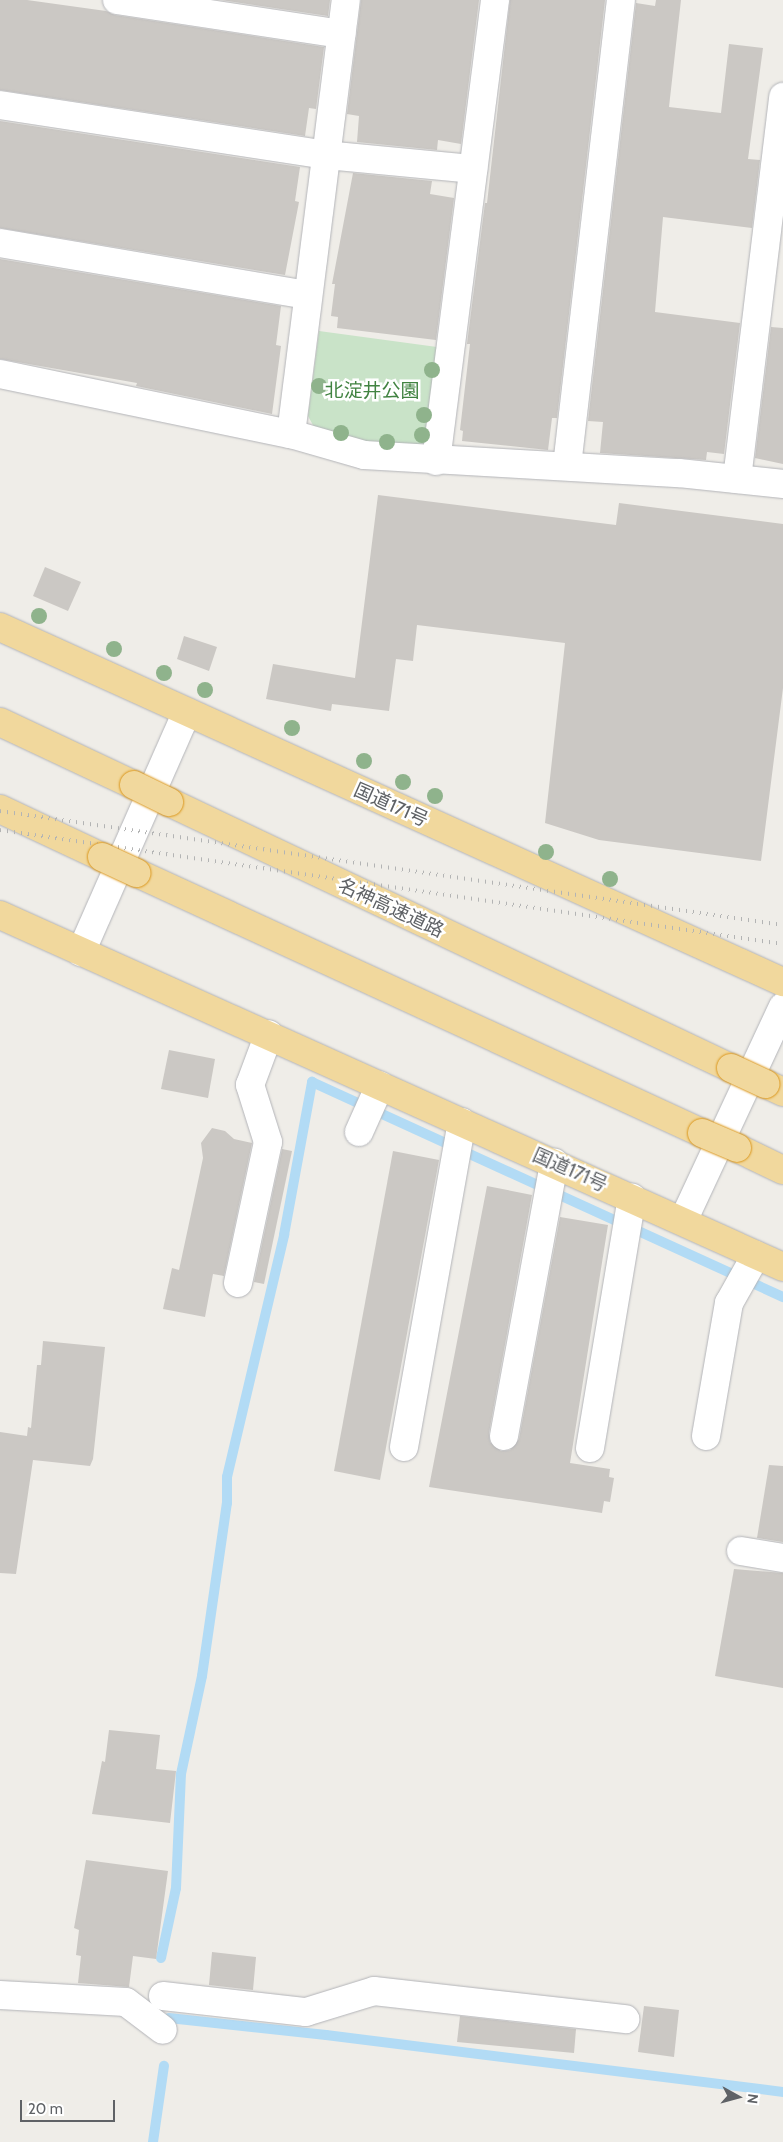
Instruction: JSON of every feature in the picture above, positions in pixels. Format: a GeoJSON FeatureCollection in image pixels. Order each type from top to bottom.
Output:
{"type":"FeatureCollection","features":[{"type":"Feature","properties":{"kind":"highway","name":"国道171号"},"geometry":{"type":"LineString","coordinates":[[0,627],[783,982]]}},
{"type":"Feature","properties":{"kind":"highway","name":"名神高速道路"},"geometry":{"type":"LineString","coordinates":[[0,722],[774,1088]]}},
{"type":"Feature","properties":{"kind":"highway"},"geometry":{"type":"LineString","coordinates":[[0,809],[783,1170]]}},
{"type":"Feature","properties":{"kind":"highway","name":"国道171号"},"geometry":{"type":"LineString","coordinates":[[0,915],[269,1034],[369,1109],[458,1140],[629,1217],[683,1221],[747,1271],[783,1267]]}},
{"type":"Feature","properties":{"kind":"street"},"geometry":{"type":"LineString","coordinates":[[116,0],[341,34]]}},
{"type":"Feature","properties":{"kind":"street"},"geometry":{"type":"LineString","coordinates":[[291,434],[346,0]]}},
{"type":"Feature","properties":{"kind":"street"},"geometry":{"type":"LineString","coordinates":[[436,460],[495,0]]}},
{"type":"Feature","properties":{"kind":"street"},"geometry":{"type":"LineString","coordinates":[[567,466],[621,0]]}},
{"type":"Feature","properties":{"kind":"street"},"geometry":{"type":"LineString","coordinates":[[737,479],[783,97]]}},
{"type":"Feature","properties":{"kind":"street"},"geometry":{"type":"LineString","coordinates":[[0,105],[325,155],[473,169]]}},
{"type":"Feature","properties":{"kind":"street"},"geometry":{"type":"LineString","coordinates":[[0,243],[307,296]]}},
{"type":"Feature","properties":{"kind":"street"},"geometry":{"type":"LineString","coordinates":[[0,374],[291,434],[364,455],[567,466],[783,484]]}},
{"type":"Feature","properties":{"kind":"street"},"geometry":{"type":"LineString","coordinates":[[81,952],[188,712]]}},
{"type":"Feature","properties":{"kind":"street"},"geometry":{"type":"LineString","coordinates":[[683,1221],[783,1007]]}},
{"type":"Feature","properties":{"kind":"street"},"geometry":{"type":"LineString","coordinates":[[238,1284],[268,1142],[250,1085],[269,1034]]}},
{"type":"Feature","properties":{"kind":"street"},"geometry":{"type":"LineString","coordinates":[[404,1447],[458,1140]]}},
{"type":"Feature","properties":{"kind":"street"},"geometry":{"type":"LineString","coordinates":[[504,1436],[550,1181]]}},
{"type":"Feature","properties":{"kind":"street"},"geometry":{"type":"LineString","coordinates":[[590,1448],[629,1217]]}},
{"type":"Feature","properties":{"kind":"street"},"geometry":{"type":"LineString","coordinates":[[706,1436],[729,1303],[747,1271]]}},
{"type":"Feature","properties":{"kind":"street"},"geometry":{"type":"LineString","coordinates":[[741,1551],[783,1558]]}},
{"type":"Feature","properties":{"kind":"street"},"geometry":{"type":"LineString","coordinates":[[163,1996],[306,2012],[374,1991],[625,2020]]}},
{"type":"Feature","properties":{"kind":"street"},"geometry":{"type":"LineString","coordinates":[[0,1995],[126,2002],[163,2030]]}},
{"type":"Feature","properties":{"kind":"green space","name":"北淀井公園"},"geometry":{"type":"Polygon","coordinates":[[[319,331],[437,347],[424,451],[319,436],[308,416],[319,331]]]}},
{"type":"Feature","properties":{"kind":"building"},"geometry":{"type":"Polygon","coordinates":[[[0,0],[27,0],[106,11],[115,15],[324,47],[316,109],[309,108],[305,136],[0,90],[0,0]]]}},
{"type":"Feature","properties":{"kind":"building"},"geometry":{"type":"Polygon","coordinates":[[[221,0],[330,0],[328,16],[221,0]]]}},
{"type":"Feature","properties":{"kind":"building"},"geometry":{"type":"Polygon","coordinates":[[[361,0],[479,0],[461,144],[438,140],[437,150],[357,142],[359,116],[347,114],[361,0]]]}},
{"type":"Feature","properties":{"kind":"building"},"geometry":{"type":"Polygon","coordinates":[[[510,0],[605,0],[557,418],[552,418],[548,450],[462,441],[463,431],[460,430],[470,344],[467,344],[485,203],[487,203],[510,0]]]}},
{"type":"Feature","properties":{"kind":"building"},"geometry":{"type":"Polygon","coordinates":[[[656,0],[681,0],[669,107],[721,113],[729,44],[763,48],[748,159],[760,160],[752,228],[663,217],[655,312],[740,323],[724,454],[707,452],[706,460],[600,453],[603,422],[588,421],[636,3],[655,6],[656,0]]]}},
{"type":"Feature","properties":{"kind":"building"},"geometry":{"type":"Polygon","coordinates":[[[0,121],[300,167],[295,201],[299,202],[285,275],[0,228],[0,121]]]}},
{"type":"Feature","properties":{"kind":"building"},"geometry":{"type":"Polygon","coordinates":[[[353,173],[432,181],[430,194],[454,198],[436,340],[337,328],[338,317],[331,316],[335,284],[332,284],[353,173]]]}},
{"type":"Feature","properties":{"kind":"building"},"geometry":{"type":"Polygon","coordinates":[[[0,259],[281,306],[276,345],[281,346],[272,414],[136,386],[137,383],[0,359],[0,259]]]}},
{"type":"Feature","properties":{"kind":"building"},"geometry":{"type":"Polygon","coordinates":[[[771,327],[783,328],[783,464],[755,458],[771,327]]]}},
{"type":"Feature","properties":{"kind":"building"},"geometry":{"type":"Polygon","coordinates":[[[378,495],[616,525],[619,503],[783,524],[783,688],[761,861],[599,840],[545,823],[565,643],[417,625],[413,661],[396,659],[389,711],[332,704],[331,711],[266,699],[273,664],[355,678],[378,495]]]}},
{"type":"Feature","properties":{"kind":"building"},"geometry":{"type":"Polygon","coordinates":[[[45,567],[81,582],[68,611],[33,596],[45,567]]]}},
{"type":"Feature","properties":{"kind":"building"},"geometry":{"type":"Polygon","coordinates":[[[184,636],[217,647],[209,671],[177,659],[184,636]]]}},
{"type":"Feature","properties":{"kind":"building"},"geometry":{"type":"Polygon","coordinates":[[[169,1050],[215,1059],[208,1098],[161,1089],[169,1050]]]}},
{"type":"Feature","properties":{"kind":"building"},"geometry":{"type":"Polygon","coordinates":[[[212,1128],[225,1131],[234,1139],[252,1143],[224,1276],[213,1274],[205,1317],[163,1309],[172,1268],[179,1270],[203,1158],[201,1143],[212,1128]]]}},
{"type":"Feature","properties":{"kind":"building"},"geometry":{"type":"Polygon","coordinates":[[[282,1149],[292,1151],[264,1284],[254,1282],[282,1149]]]}},
{"type":"Feature","properties":{"kind":"building"},"geometry":{"type":"Polygon","coordinates":[[[393,1151],[439,1160],[380,1480],[334,1471],[393,1151]]]}},
{"type":"Feature","properties":{"kind":"building"},"geometry":{"type":"Polygon","coordinates":[[[487,1186],[532,1195],[489,1433],[490,1442],[501,1451],[510,1450],[519,1439],[560,1217],[608,1225],[570,1463],[610,1469],[609,1477],[614,1478],[610,1502],[604,1501],[602,1513],[429,1487],[487,1186]]]}},
{"type":"Feature","properties":{"kind":"building"},"geometry":{"type":"Polygon","coordinates":[[[43,1341],[105,1347],[93,1459],[90,1466],[33,1460],[16,1574],[0,1573],[0,1432],[27,1436],[28,1427],[31,1428],[37,1365],[41,1365],[43,1341]]]}},
{"type":"Feature","properties":{"kind":"building"},"geometry":{"type":"Polygon","coordinates":[[[769,1465],[783,1466],[783,1542],[757,1538],[769,1465]]]}},
{"type":"Feature","properties":{"kind":"building"},"geometry":{"type":"Polygon","coordinates":[[[734,1569],[783,1573],[783,1688],[715,1676],[734,1569]]]}},
{"type":"Feature","properties":{"kind":"building"},"geometry":{"type":"Polygon","coordinates":[[[109,1730],[160,1735],[156,1769],[176,1771],[170,1823],[92,1814],[102,1761],[105,1762],[109,1730]]]}},
{"type":"Feature","properties":{"kind":"building"},"geometry":{"type":"Polygon","coordinates":[[[86,1860],[168,1871],[156,1959],[133,1956],[129,1987],[78,1983],[81,1956],[76,1955],[79,1930],[74,1928],[86,1860]]]}},
{"type":"Feature","properties":{"kind":"building"},"geometry":{"type":"Polygon","coordinates":[[[212,1952],[256,1957],[253,1990],[209,1985],[212,1952]]]}},
{"type":"Feature","properties":{"kind":"building"},"geometry":{"type":"Polygon","coordinates":[[[644,2006],[679,2010],[674,2057],[638,2052],[644,2006]]]}},
{"type":"Feature","properties":{"kind":"building"},"geometry":{"type":"Polygon","coordinates":[[[460,2016],[576,2029],[574,2053],[457,2042],[460,2016]]]}},
{"type":"Feature","properties":{"kind":"waterway"},"geometry":{"type":"LineString","coordinates":[[161,1958],[176,1888],[181,1774],[202,1676],[227,1503],[227,1477],[284,1235],[312,1082],[783,1297]]}},
{"type":"Feature","properties":{"kind":"waterway"},"geometry":{"type":"LineString","coordinates":[[169,2018],[326,2035],[783,2092]]}},
{"type":"Feature","properties":{"kind":"waterway"},"geometry":{"type":"LineString","coordinates":[[153,2142],[164,2066]]}},
{"type":"Feature","properties":{"kind":"railway"},"geometry":{"type":"LineString","coordinates":[[0,811],[783,925]]}},
{"type":"Feature","properties":{"kind":"railway"},"geometry":{"type":"LineString","coordinates":[[0,830],[783,944]]}}]}
